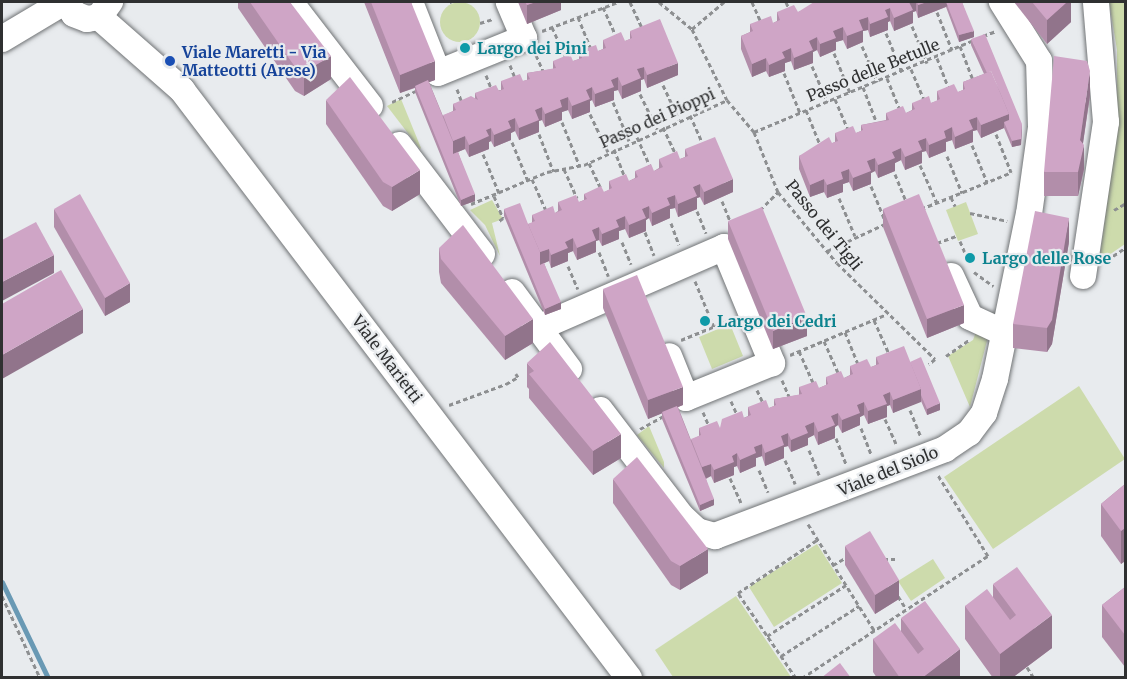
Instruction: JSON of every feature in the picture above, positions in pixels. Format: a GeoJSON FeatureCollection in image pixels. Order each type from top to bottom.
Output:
{"type":"FeatureCollection","features":[{"type":"Feature","properties":{"kind":"street"},"geometry":{"type":"LineString","coordinates":[[2,39],[65,2],[80,18],[106,8]]}},
{"type":"Feature","properties":{"kind":"street","name":"Viale del Siolo"},"geometry":{"type":"LineString","coordinates":[[290,2],[452,204],[473,224],[488,261],[697,531],[726,535],[799,498],[969,434],[988,405],[1005,333],[1035,174],[1043,87],[1033,43],[1002,2]]}},
{"type":"Feature","properties":{"kind":"street"},"geometry":{"type":"LineString","coordinates":[[410,2],[438,72],[524,38],[509,2]]}},
{"type":"Feature","properties":{"kind":"street"},"geometry":{"type":"LineString","coordinates":[[1083,276],[1106,122],[1096,2]]}},
{"type":"Feature","properties":{"kind":"street","name":"Viale Marietti"},"geometry":{"type":"LineString","coordinates":[[106,8],[138,46],[182,90],[629,678]]}},
{"type":"Feature","properties":{"kind":"street"},"geometry":{"type":"LineString","coordinates":[[951,240],[965,310],[978,322],[1005,333]]}},
{"type":"Feature","properties":{"kind":"street"},"geometry":{"type":"LineString","coordinates":[[538,328],[584,304],[615,292],[643,293],[687,263],[724,247],[772,363],[686,398],[663,341]]}},
{"type":"Feature","properties":{"kind":"path"},"geometry":{"type":"LineString","coordinates":[[524,38],[618,2]]}},
{"type":"Feature","properties":{"kind":"path"},"geometry":{"type":"LineString","coordinates":[[630,2],[645,35]]}},
{"type":"Feature","properties":{"kind":"path","name":"Passo dei Tigli"},"geometry":{"type":"LineString","coordinates":[[659,2],[692,29],[727,100],[754,132],[778,192],[827,251],[887,314],[935,359],[929,364]]}},
{"type":"Feature","properties":{"kind":"path"},"geometry":{"type":"LineString","coordinates":[[692,29],[724,2]]}},
{"type":"Feature","properties":{"kind":"path"},"geometry":{"type":"LineString","coordinates":[[752,2],[763,25]]}},
{"type":"Feature","properties":{"kind":"path"},"geometry":{"type":"LineString","coordinates":[[786,2],[792,16]]}},
{"type":"Feature","properties":{"kind":"path"},"geometry":{"type":"LineString","coordinates":[[603,7],[618,42]]}},
{"type":"Feature","properties":{"kind":"path"},"geometry":{"type":"LineString","coordinates":[[937,12],[952,50]]}},
{"type":"Feature","properties":{"kind":"path"},"geometry":{"type":"LineString","coordinates":[[578,17],[593,53]]}},
{"type":"Feature","properties":{"kind":"path"},"geometry":{"type":"LineString","coordinates":[[912,26],[927,63]]}},
{"type":"Feature","properties":{"kind":"path"},"geometry":{"type":"LineString","coordinates":[[552,27],[569,64]]}},
{"type":"Feature","properties":{"kind":"path","name":"Passo delle Betulle"},"geometry":{"type":"LineString","coordinates":[[754,132],[927,63],[1000,29]]}},
{"type":"Feature","properties":{"kind":"path"},"geometry":{"type":"LineString","coordinates":[[886,33],[902,72]]}},
{"type":"Feature","properties":{"kind":"path"},"geometry":{"type":"LineString","coordinates":[[862,46],[877,82]]}},
{"type":"Feature","properties":{"kind":"path"},"geometry":{"type":"LineString","coordinates":[[960,46],[976,86]]}},
{"type":"Feature","properties":{"kind":"path"},"geometry":{"type":"LineString","coordinates":[[834,53],[850,93]]}},
{"type":"Feature","properties":{"kind":"path"},"geometry":{"type":"LineString","coordinates":[[937,58],[952,97]]}},
{"type":"Feature","properties":{"kind":"path"},"geometry":{"type":"LineString","coordinates":[[812,66],[827,102]]}},
{"type":"Feature","properties":{"kind":"path"},"geometry":{"type":"LineString","coordinates":[[911,69],[927,108]]}},
{"type":"Feature","properties":{"kind":"path"},"geometry":{"type":"LineString","coordinates":[[385,105],[435,82],[438,72]]}},
{"type":"Feature","properties":{"kind":"path"},"geometry":{"type":"LineString","coordinates":[[784,73],[800,113]]}},
{"type":"Feature","properties":{"kind":"path"},"geometry":{"type":"LineString","coordinates":[[887,78],[902,115]]}},
{"type":"Feature","properties":{"kind":"path"},"geometry":{"type":"LineString","coordinates":[[663,85],[679,120]]}},
{"type":"Feature","properties":{"kind":"path"},"geometry":{"type":"LineString","coordinates":[[862,87],[877,124]]}},
{"type":"Feature","properties":{"kind":"path"},"geometry":{"type":"LineString","coordinates":[[640,94],[657,129]]}},
{"type":"Feature","properties":{"kind":"path"},"geometry":{"type":"LineString","coordinates":[[835,99],[851,137]]}},
{"type":"Feature","properties":{"kind":"path","name":"Passo dei Pioppi"},"geometry":{"type":"LineString","coordinates":[[452,204],[494,195],[553,171],[580,167],[637,137],[727,100]]}},
{"type":"Feature","properties":{"kind":"path"},"geometry":{"type":"LineString","coordinates":[[614,102],[629,141]]}},
{"type":"Feature","properties":{"kind":"path"},"geometry":{"type":"LineString","coordinates":[[806,110],[821,147]]}},
{"type":"Feature","properties":{"kind":"path"},"geometry":{"type":"LineString","coordinates":[[590,114],[608,152]]}},
{"type":"Feature","properties":{"kind":"path"},"geometry":{"type":"LineString","coordinates":[[690,115],[706,149]]}},
{"type":"Feature","properties":{"kind":"path"},"geometry":{"type":"LineString","coordinates":[[562,122],[580,167]]}},
{"type":"Feature","properties":{"kind":"path"},"geometry":{"type":"LineString","coordinates":[[663,127],[680,163]]}},
{"type":"Feature","properties":{"kind":"path"},"geometry":{"type":"LineString","coordinates":[[538,134],[553,171]]}},
{"type":"Feature","properties":{"kind":"path"},"geometry":{"type":"LineString","coordinates":[[996,134],[1011,172]]}},
{"type":"Feature","properties":{"kind":"path"},"geometry":{"type":"LineString","coordinates":[[637,137],[653,174]]}},
{"type":"Feature","properties":{"kind":"path"},"geometry":{"type":"LineString","coordinates":[[512,142],[528,181]]}},
{"type":"Feature","properties":{"kind":"path"},"geometry":{"type":"LineString","coordinates":[[972,144],[987,182]]}},
{"type":"Feature","properties":{"kind":"path"},"geometry":{"type":"LineString","coordinates":[[614,149],[629,186]]}},
{"type":"Feature","properties":{"kind":"path"},"geometry":{"type":"LineString","coordinates":[[483,154],[499,193]]}},
{"type":"Feature","properties":{"kind":"path"},"geometry":{"type":"LineString","coordinates":[[947,156],[962,193]]}},
{"type":"Feature","properties":{"kind":"path"},"geometry":{"type":"LineString","coordinates":[[589,163],[605,198]]}},
{"type":"Feature","properties":{"kind":"path"},"geometry":{"type":"LineString","coordinates":[[920,165],[937,203]]}},
{"type":"Feature","properties":{"kind":"path"},"geometry":{"type":"LineString","coordinates":[[564,169],[580,205]]}},
{"type":"Feature","properties":{"kind":"path"},"geometry":{"type":"LineString","coordinates":[[895,174],[910,211],[937,203],[1020,169]]}},
{"type":"Feature","properties":{"kind":"path"},"geometry":{"type":"LineString","coordinates":[[532,178],[549,219]]}},
{"type":"Feature","properties":{"kind":"path"},"geometry":{"type":"LineString","coordinates":[[871,186],[886,224]]}},
{"type":"Feature","properties":{"kind":"path"},"geometry":{"type":"LineString","coordinates":[[756,214],[778,192]]}},
{"type":"Feature","properties":{"kind":"path"},"geometry":{"type":"LineString","coordinates":[[494,195],[504,218],[499,221]]}},
{"type":"Feature","properties":{"kind":"path"},"geometry":{"type":"LineString","coordinates":[[951,197],[955,206]]}},
{"type":"Feature","properties":{"kind":"path"},"geometry":{"type":"LineString","coordinates":[[839,198],[855,236]]}},
{"type":"Feature","properties":{"kind":"path"},"geometry":{"type":"LineString","coordinates":[[722,201],[735,233],[724,247]]}},
{"type":"Feature","properties":{"kind":"path"},"geometry":{"type":"LineString","coordinates":[[970,213],[1012,222]]}},
{"type":"Feature","properties":{"kind":"path"},"geometry":{"type":"LineString","coordinates":[[827,251],[855,236],[894,220]]}},
{"type":"Feature","properties":{"kind":"path"},"geometry":{"type":"LineString","coordinates":[[951,240],[974,273],[999,290]]}},
{"type":"Feature","properties":{"kind":"path"},"geometry":{"type":"LineString","coordinates":[[599,252],[615,292]]}},
{"type":"Feature","properties":{"kind":"path"},"geometry":{"type":"LineString","coordinates":[[687,263],[714,327]]}},
{"type":"Feature","properties":{"kind":"path"},"geometry":{"type":"LineString","coordinates":[[568,266],[584,304]]}},
{"type":"Feature","properties":{"kind":"path"},"geometry":{"type":"LineString","coordinates":[[663,341],[714,327],[751,312]]}},
{"type":"Feature","properties":{"kind":"path"},"geometry":{"type":"LineString","coordinates":[[772,363],[887,314]]}},
{"type":"Feature","properties":{"kind":"path"},"geometry":{"type":"LineString","coordinates":[[874,320],[891,360]]}},
{"type":"Feature","properties":{"kind":"path"},"geometry":{"type":"LineString","coordinates":[[946,356],[968,342],[978,322]]}},
{"type":"Feature","properties":{"kind":"path"},"geometry":{"type":"LineString","coordinates":[[845,332],[861,370]]}},
{"type":"Feature","properties":{"kind":"path"},"geometry":{"type":"LineString","coordinates":[[825,341],[840,378]]}},
{"type":"Feature","properties":{"kind":"path"},"geometry":{"type":"LineString","coordinates":[[799,351],[815,388]]}},
{"type":"Feature","properties":{"kind":"path"},"geometry":{"type":"LineString","coordinates":[[431,416],[506,384],[516,374]]}},
{"type":"Feature","properties":{"kind":"path"},"geometry":{"type":"LineString","coordinates":[[633,434],[685,407],[686,398]]}},
{"type":"Feature","properties":{"kind":"path"},"geometry":{"type":"LineString","coordinates":[[910,410],[924,444]]}},
{"type":"Feature","properties":{"kind":"path"},"geometry":{"type":"LineString","coordinates":[[885,419],[898,450]]}},
{"type":"Feature","properties":{"kind":"path"},"geometry":{"type":"LineString","coordinates":[[861,428],[876,464]]}},
{"type":"Feature","properties":{"kind":"path"},"geometry":{"type":"LineString","coordinates":[[836,438],[850,474]]}},
{"type":"Feature","properties":{"kind":"path"},"geometry":{"type":"LineString","coordinates":[[809,450],[822,480]]}},
{"type":"Feature","properties":{"kind":"path"},"geometry":{"type":"LineString","coordinates":[[785,460],[817,540],[874,630]]}},
{"type":"Feature","properties":{"kind":"path"},"geometry":{"type":"LineString","coordinates":[[802,678],[905,608],[988,556],[933,466]]}},
{"type":"Feature","properties":{"kind":"path"},"geometry":{"type":"LineString","coordinates":[[759,470],[771,500]]}},
{"type":"Feature","properties":{"kind":"path"},"geometry":{"type":"LineString","coordinates":[[730,478],[744,510]]}},
{"type":"Feature","properties":{"kind":"path"},"geometry":{"type":"LineString","coordinates":[[796,678],[738,593],[817,540]]}},
{"type":"Feature","properties":{"kind":"path"},"geometry":{"type":"LineString","coordinates":[[833,565],[851,554]]}},
{"type":"Feature","properties":{"kind":"path"},"geometry":{"type":"LineString","coordinates":[[875,556],[883,571]]}},
{"type":"Feature","properties":{"kind":"path"},"geometry":{"type":"LineString","coordinates":[[878,562],[897,559]]}},
{"type":"Feature","properties":{"kind":"path"},"geometry":{"type":"LineString","coordinates":[[767,636],[846,585]]}},
{"type":"Feature","properties":{"kind":"path"},"geometry":{"type":"LineString","coordinates":[[894,588],[905,608]]}},
{"type":"Feature","properties":{"kind":"path"},"geometry":{"type":"LineString","coordinates":[[2,596],[40,678]]}},
{"type":"Feature","properties":{"kind":"path"},"geometry":{"type":"LineString","coordinates":[[781,656],[859,606]]}},
{"type":"Feature","properties":{"kind":"path"},"geometry":{"type":"LineString","coordinates":[[1027,667],[1034,678]]}},
{"type":"Feature","properties":{"kind":"green space"},"geometry":{"type":"Polygon","coordinates":[[[460,2],[468,3],[474,8],[479,14],[479,30],[474,36],[468,41],[460,42],[452,41],[446,36],[441,30],[440,22],[441,14],[446,8],[452,3],[460,2]]]}},
{"type":"Feature","properties":{"kind":"green space"},"geometry":{"type":"Polygon","coordinates":[[[1109,2],[1125,2],[1125,244],[1099,262],[1117,129],[1117,50],[1109,2]]]}},
{"type":"Feature","properties":{"kind":"green space"},"geometry":{"type":"Polygon","coordinates":[[[401,99],[421,148],[420,149],[387,106],[401,99]]]}},
{"type":"Feature","properties":{"kind":"green space"},"geometry":{"type":"Polygon","coordinates":[[[492,200],[503,219],[492,223],[500,256],[485,225],[470,210],[492,200]]]}},
{"type":"Feature","properties":{"kind":"green space"},"geometry":{"type":"Polygon","coordinates":[[[966,202],[978,234],[958,241],[946,210],[966,202]]]}},
{"type":"Feature","properties":{"kind":"green space"},"geometry":{"type":"Polygon","coordinates":[[[730,324],[743,356],[712,369],[699,337],[730,324]]]}},
{"type":"Feature","properties":{"kind":"green space"},"geometry":{"type":"Polygon","coordinates":[[[977,329],[989,333],[970,407],[948,356],[973,340],[977,329]]]}},
{"type":"Feature","properties":{"kind":"green space"},"geometry":{"type":"Polygon","coordinates":[[[1079,386],[1125,459],[993,549],[944,477],[1079,386]]]}},
{"type":"Feature","properties":{"kind":"green space"},"geometry":{"type":"Polygon","coordinates":[[[649,426],[664,462],[664,468],[637,435],[649,426]]]}},
{"type":"Feature","properties":{"kind":"green space"},"geometry":{"type":"Polygon","coordinates":[[[817,544],[842,583],[774,627],[749,587],[817,544]]]}},
{"type":"Feature","properties":{"kind":"green space"},"geometry":{"type":"Polygon","coordinates":[[[933,559],[945,578],[911,601],[898,581],[933,559]]]}},
{"type":"Feature","properties":{"kind":"green space"},"geometry":{"type":"Polygon","coordinates":[[[736,596],[791,677],[673,677],[655,650],[736,596]]]}},
{"type":"Feature","properties":{"kind":"building"},"geometry":{"type":"Polygon","coordinates":[[[250,2],[290,2],[331,56],[304,72],[295,67],[250,2]]]}},
{"type":"Feature","properties":{"kind":"building"},"geometry":{"type":"Polygon","coordinates":[[[371,2],[411,2],[435,61],[400,75],[371,2]]]}},
{"type":"Feature","properties":{"kind":"building"},"geometry":{"type":"Polygon","coordinates":[[[814,2],[909,2],[913,10],[894,18],[890,8],[885,10],[888,17],[870,24],[868,17],[859,20],[863,30],[847,36],[843,27],[833,31],[836,38],[820,44],[817,37],[809,41],[813,50],[794,58],[791,48],[782,52],[785,58],[769,65],[766,58],[752,64],[741,36],[753,31],[750,24],[771,16],[773,23],[780,20],[777,12],[794,5],[798,12],[814,2]]]}},
{"type":"Feature","properties":{"kind":"building"},"geometry":{"type":"Polygon","coordinates":[[[946,2],[962,2],[974,31],[959,35],[946,2]]]}},
{"type":"Feature","properties":{"kind":"building"},"geometry":{"type":"Polygon","coordinates":[[[1032,2],[1067,2],[1047,20],[1032,2]]]}},
{"type":"Feature","properties":{"kind":"building"},"geometry":{"type":"Polygon","coordinates":[[[660,19],[678,63],[647,75],[644,67],[637,69],[641,78],[622,86],[618,77],[611,80],[614,87],[595,94],[592,87],[586,90],[590,99],[572,106],[568,97],[560,100],[562,107],[545,114],[542,107],[535,110],[539,120],[519,128],[515,118],[508,121],[511,128],[494,135],[491,128],[486,130],[489,136],[469,145],[465,136],[453,141],[443,115],[456,110],[453,104],[471,96],[478,100],[475,93],[496,85],[499,91],[504,89],[501,81],[520,74],[523,81],[530,79],[527,73],[556,68],[553,61],[570,54],[573,61],[582,58],[579,51],[596,45],[598,51],[606,48],[603,40],[621,32],[625,41],[632,38],[630,31],[660,19]]]}},
{"type":"Feature","properties":{"kind":"building"},"geometry":{"type":"Polygon","coordinates":[[[985,34],[1022,124],[1021,139],[1012,141],[1004,122],[1009,120],[1009,114],[991,71],[987,73],[971,39],[985,34]]]}},
{"type":"Feature","properties":{"kind":"building"},"geometry":{"type":"Polygon","coordinates":[[[1054,56],[1087,61],[1090,71],[1080,140],[1084,145],[1078,172],[1044,172],[1054,56]]]}},
{"type":"Feature","properties":{"kind":"building"},"geometry":{"type":"Polygon","coordinates":[[[991,71],[1009,114],[981,125],[977,117],[969,120],[973,129],[955,137],[952,127],[944,131],[946,138],[929,145],[926,138],[918,141],[922,150],[905,157],[901,148],[892,152],[895,158],[878,165],[875,158],[867,161],[871,171],[853,178],[849,169],[841,172],[843,179],[827,185],[824,179],[810,185],[799,156],[829,137],[832,143],[838,141],[835,133],[853,126],[856,133],[863,130],[861,125],[889,120],[886,113],[903,106],[906,113],[915,109],[912,103],[929,96],[931,103],[940,99],[937,91],[954,84],[958,92],[965,89],[963,82],[991,71]]]}},
{"type":"Feature","properties":{"kind":"building"},"geometry":{"type":"Polygon","coordinates":[[[350,77],[420,170],[392,187],[383,182],[326,100],[350,77]]]}},
{"type":"Feature","properties":{"kind":"building"},"geometry":{"type":"Polygon","coordinates":[[[428,80],[453,142],[453,154],[458,152],[475,194],[461,200],[415,86],[428,80]]]}},
{"type":"Feature","properties":{"kind":"building"},"geometry":{"type":"Polygon","coordinates":[[[715,137],[733,179],[704,192],[700,184],[693,187],[697,196],[678,204],[675,195],[667,198],[670,205],[652,213],[649,206],[642,209],[646,218],[629,225],[625,216],[616,220],[619,227],[602,234],[599,227],[592,230],[596,240],[577,248],[573,238],[565,242],[568,248],[551,255],[549,249],[540,252],[528,224],[535,221],[532,215],[553,206],[555,213],[562,210],[558,202],[576,195],[579,202],[587,199],[584,194],[601,186],[604,192],[612,188],[609,181],[626,174],[629,181],[638,177],[635,171],[651,164],[654,171],[663,167],[659,159],[677,151],[680,159],[688,156],[685,149],[715,137]]]}},
{"type":"Feature","properties":{"kind":"building"},"geometry":{"type":"Polygon","coordinates":[[[80,194],[130,283],[105,298],[54,209],[80,194]]]}},
{"type":"Feature","properties":{"kind":"building"},"geometry":{"type":"Polygon","coordinates":[[[919,194],[964,305],[927,319],[883,209],[919,194]]]}},
{"type":"Feature","properties":{"kind":"building"},"geometry":{"type":"Polygon","coordinates":[[[520,203],[540,252],[540,265],[544,263],[561,302],[545,309],[504,209],[520,203]]]}},
{"type":"Feature","properties":{"kind":"building"},"geometry":{"type":"Polygon","coordinates":[[[762,207],[807,317],[773,331],[728,221],[762,207]]]}},
{"type":"Feature","properties":{"kind":"building"},"geometry":{"type":"Polygon","coordinates":[[[1035,211],[1069,218],[1052,320],[1047,328],[1013,324],[1035,211]]]}},
{"type":"Feature","properties":{"kind":"building"},"geometry":{"type":"Polygon","coordinates":[[[36,222],[54,255],[2,282],[2,240],[36,222]]]}},
{"type":"Feature","properties":{"kind":"building"},"geometry":{"type":"Polygon","coordinates":[[[463,225],[533,319],[505,336],[441,259],[439,248],[463,225]]]}},
{"type":"Feature","properties":{"kind":"building"},"geometry":{"type":"Polygon","coordinates":[[[61,270],[83,309],[2,355],[2,304],[61,270]]]}},
{"type":"Feature","properties":{"kind":"building"},"geometry":{"type":"Polygon","coordinates":[[[637,275],[683,387],[648,400],[603,289],[637,275]]]}},
{"type":"Feature","properties":{"kind":"building"},"geometry":{"type":"Polygon","coordinates":[[[550,342],[621,434],[593,451],[529,374],[534,371],[527,363],[550,342]]]}},
{"type":"Feature","properties":{"kind":"building"},"geometry":{"type":"Polygon","coordinates":[[[904,346],[921,389],[893,400],[890,392],[883,395],[887,404],[868,411],[864,402],[857,405],[860,413],[842,420],[838,413],[831,416],[835,425],[818,432],[814,422],[805,426],[808,433],[791,440],[788,433],[781,436],[784,445],[765,453],[762,444],[754,447],[756,453],[740,460],[737,453],[732,456],[734,462],[714,470],[711,464],[702,467],[691,439],[701,435],[699,428],[717,421],[720,428],[722,419],[742,411],[744,418],[751,415],[748,407],[766,400],[769,408],[776,405],[774,399],[802,394],[799,387],[816,381],[819,388],[828,384],[826,377],[841,371],[844,378],[853,374],[850,366],[867,359],[871,367],[879,364],[876,357],[904,346]]]}},
{"type":"Feature","properties":{"kind":"building"},"geometry":{"type":"Polygon","coordinates":[[[921,357],[940,403],[927,409],[910,362],[921,357]]]}},
{"type":"Feature","properties":{"kind":"building"},"geometry":{"type":"Polygon","coordinates":[[[677,406],[714,499],[700,505],[662,412],[677,406]]]}},
{"type":"Feature","properties":{"kind":"building"},"geometry":{"type":"Polygon","coordinates":[[[637,457],[708,549],[680,566],[671,561],[613,479],[637,457]]]}},
{"type":"Feature","properties":{"kind":"building"},"geometry":{"type":"Polygon","coordinates":[[[1125,484],[1125,528],[1121,531],[1101,504],[1125,484]]]}},
{"type":"Feature","properties":{"kind":"building"},"geometry":{"type":"Polygon","coordinates":[[[870,531],[899,580],[875,595],[845,546],[870,531]]]}},
{"type":"Feature","properties":{"kind":"building"},"geometry":{"type":"Polygon","coordinates":[[[1017,567],[1052,615],[1000,654],[965,606],[987,589],[1010,620],[1016,615],[993,584],[1017,567]]]}},
{"type":"Feature","properties":{"kind":"building"},"geometry":{"type":"Polygon","coordinates":[[[1125,587],[1125,635],[1102,605],[1125,587]]]}},
{"type":"Feature","properties":{"kind":"building"},"geometry":{"type":"Polygon","coordinates":[[[925,601],[960,649],[922,678],[900,678],[873,639],[895,623],[918,654],[924,649],[901,618],[925,601]]]}},
{"type":"Feature","properties":{"kind":"building"},"geometry":{"type":"Polygon","coordinates":[[[840,663],[851,678],[821,678],[840,663]]]}},
{"type":"Feature","properties":{"kind":"waterway"},"geometry":{"type":"LineString","coordinates":[[2,582],[48,678]]}},
{"type":"Feature","properties":{"kind":"place","name":"Largo dei Pini"},"geometry":{"type":"Point","coordinates":[465,48]}},
{"type":"Feature","properties":{"kind":"place","name":"Viale Maretti - Via Matteotti (Arese)"},"geometry":{"type":"Point","coordinates":[170,61]}},
{"type":"Feature","properties":{"kind":"place","name":"Largo delle Rose"},"geometry":{"type":"Point","coordinates":[970,258]}},
{"type":"Feature","properties":{"kind":"place","name":"Largo dei Cedri"},"geometry":{"type":"Point","coordinates":[705,321]}}]}
